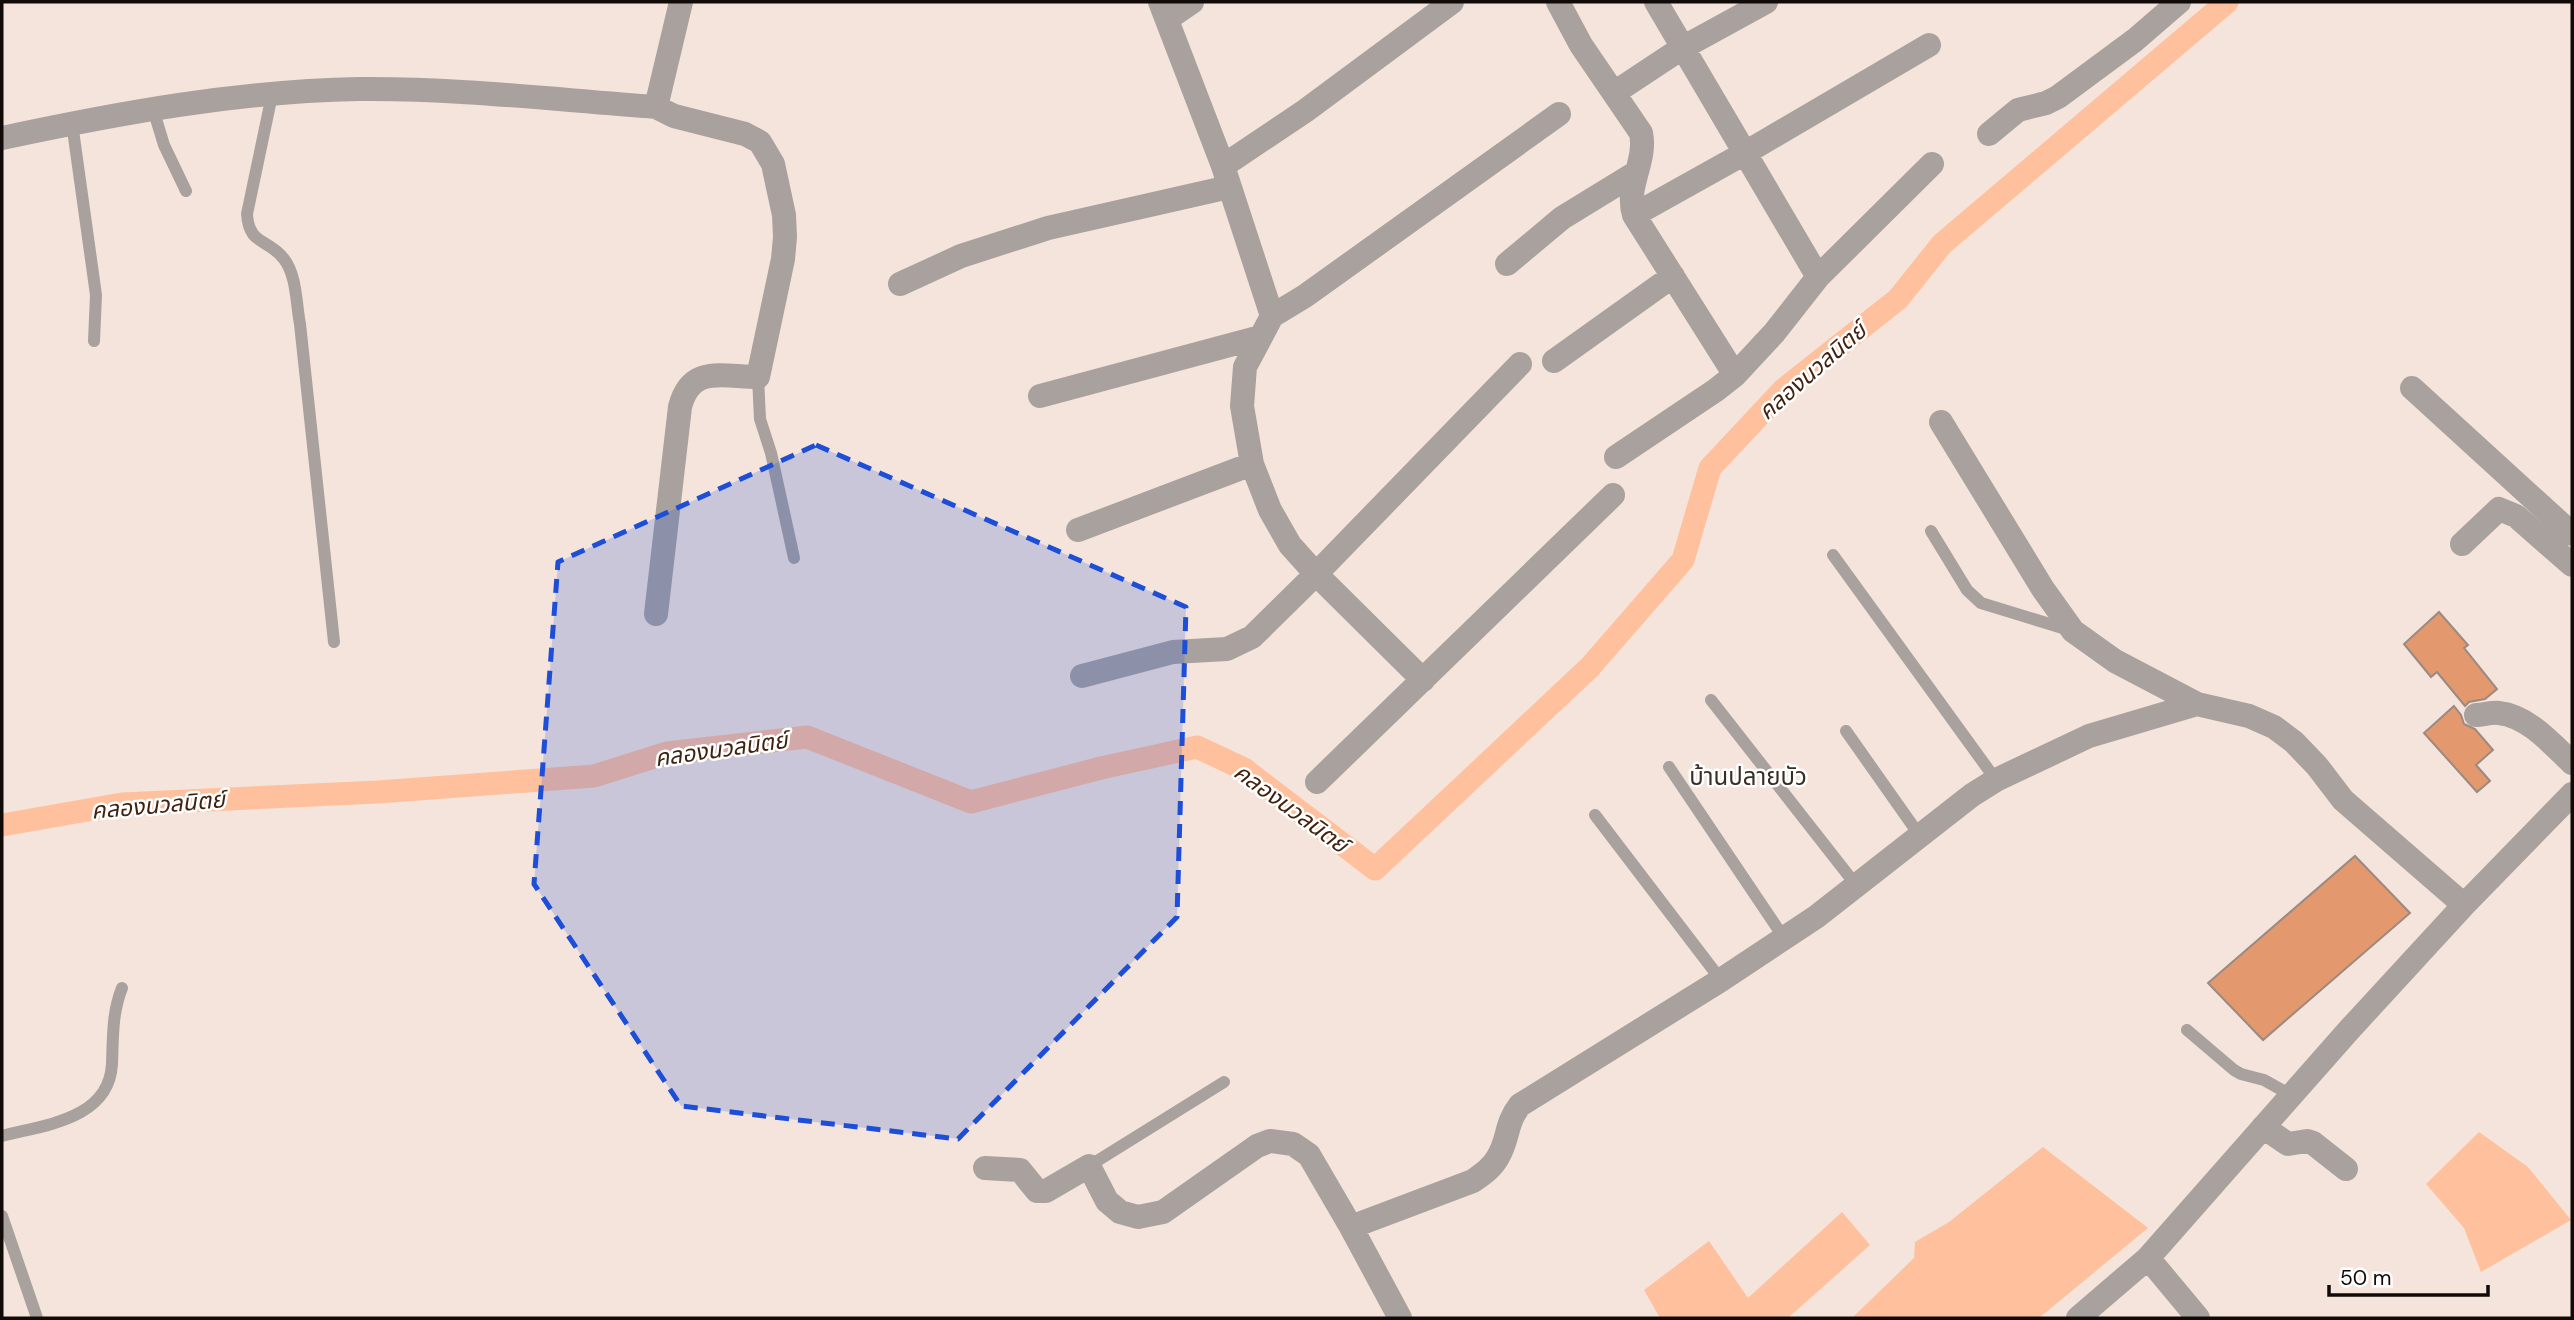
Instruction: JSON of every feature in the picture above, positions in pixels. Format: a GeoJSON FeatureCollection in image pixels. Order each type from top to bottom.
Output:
{"type":"FeatureCollection","features":[{"type":"Feature","properties":{"kind":"street"},"geometry":{"type":"LineString","coordinates":[[656,107],[681,2]]}},
{"type":"Feature","properties":{"kind":"street"},"geometry":{"type":"LineString","coordinates":[[1192,2],[1163,11],[1226,176],[1266,326],[1245,367],[1242,406],[1252,464],[1270,510],[1290,545],[1423,680]]}},
{"type":"Feature","properties":{"kind":"street"},"geometry":{"type":"LineString","coordinates":[[900,284],[961,256],[1226,176],[1305,111],[1452,2]]}},
{"type":"Feature","properties":{"kind":"street"},"geometry":{"type":"LineString","coordinates":[[1558,2],[1581,45],[1641,133],[1644,146],[1629,201],[1634,215],[1735,375]]}},
{"type":"Feature","properties":{"kind":"street"},"geometry":{"type":"LineString","coordinates":[[1656,2],[1818,277]]}},
{"type":"Feature","properties":{"kind":"street"},"geometry":{"type":"LineString","coordinates":[[1614,93],[1682,48],[1766,2]]}},
{"type":"Feature","properties":{"kind":"street"},"geometry":{"type":"LineString","coordinates":[[1989,134],[2018,110],[2058,97],[2135,40],[2179,2]]}},
{"type":"Feature","properties":{"kind":"street"},"geometry":{"type":"LineString","coordinates":[[1634,215],[1929,45]]}},
{"type":"Feature","properties":{"kind":"street"},"geometry":{"type":"LineString","coordinates":[[2,138],[153,109],[272,95],[357,89],[433,89],[656,107],[674,116],[745,134],[760,142],[774,164],[784,215],[785,237],[783,259],[758,377],[701,376],[683,393],[656,614]]}},
{"type":"Feature","properties":{"kind":"street"},"geometry":{"type":"LineString","coordinates":[[1040,396],[1266,326],[1559,114]]}},
{"type":"Feature","properties":{"kind":"street"},"geometry":{"type":"LineString","coordinates":[[1616,457],[1735,375],[1774,333],[1818,277],[1932,164]]}},
{"type":"Feature","properties":{"kind":"street"},"geometry":{"type":"LineString","coordinates":[[1507,264],[1562,218],[1637,172]]}},
{"type":"Feature","properties":{"kind":"street"},"geometry":{"type":"LineString","coordinates":[[1554,361],[1673,276]]}},
{"type":"Feature","properties":{"kind":"street"},"geometry":{"type":"LineString","coordinates":[[1082,676],[1173,652],[1227,649],[1252,637],[1520,364]]}},
{"type":"Feature","properties":{"kind":"street"},"geometry":{"type":"LineString","coordinates":[[2413,388],[2572,534]]}},
{"type":"Feature","properties":{"kind":"street"},"geometry":{"type":"LineString","coordinates":[[1941,422],[2043,589],[2073,631],[2115,661],[2197,704],[2249,716],[2274,727],[2294,742],[2317,766],[2343,800],[2464,905]]}},
{"type":"Feature","properties":{"kind":"street"},"geometry":{"type":"LineString","coordinates":[[1078,530],[1252,464]]}},
{"type":"Feature","properties":{"kind":"street"},"geometry":{"type":"LineString","coordinates":[[1317,782],[1613,495]]}},
{"type":"Feature","properties":{"kind":"street"},"geometry":{"type":"LineString","coordinates":[[2462,544],[2499,509],[2505,510],[2516,516],[2572,565]]}},
{"type":"Feature","properties":{"kind":"street"},"geometry":{"type":"LineString","coordinates":[[1351,1227],[1473,1181],[1490,1168],[1499,1156],[1510,1118],[1520,1105],[1784,938],[1972,795],[1996,780],[2089,736],[2197,704]]}},
{"type":"Feature","properties":{"kind":"street"},"geometry":{"type":"LineString","coordinates":[[2476,715],[2499,713],[2520,720],[2537,731],[2572,763]]}},
{"type":"Feature","properties":{"kind":"street"},"geometry":{"type":"LineString","coordinates":[[2077,1318],[2148,1258],[2291,1095],[2464,905],[2572,794]]}},
{"type":"Feature","properties":{"kind":"street"},"geometry":{"type":"LineString","coordinates":[[2263,1127],[2288,1144],[2307,1141],[2319,1146],[2346,1169]]}},
{"type":"Feature","properties":{"kind":"street"},"geometry":{"type":"LineString","coordinates":[[985,1168],[1020,1170],[1037,1191],[1046,1191],[1089,1167],[1107,1201],[1120,1212],[1138,1217],[1163,1212],[1257,1146],[1270,1141],[1293,1144],[1309,1155],[1400,1318]]}},
{"type":"Feature","properties":{"kind":"street"},"geometry":{"type":"LineString","coordinates":[[2148,1258],[2198,1318]]}},
{"type":"Feature","properties":{"kind":"lane"},"geometry":{"type":"LineString","coordinates":[[272,95],[247,214],[248,229],[253,237],[283,258],[291,273],[300,324],[334,642]]}},
{"type":"Feature","properties":{"kind":"lane"},"geometry":{"type":"LineString","coordinates":[[153,109],[164,145],[186,191]]}},
{"type":"Feature","properties":{"kind":"lane"},"geometry":{"type":"LineString","coordinates":[[72,123],[96,295],[94,341]]}},
{"type":"Feature","properties":{"kind":"lane"},"geometry":{"type":"LineString","coordinates":[[758,377],[760,419],[771,453],[794,558]]}},
{"type":"Feature","properties":{"kind":"lane"},"geometry":{"type":"LineString","coordinates":[[1931,531],[1968,590],[1982,603],[2073,631]]}},
{"type":"Feature","properties":{"kind":"lane"},"geometry":{"type":"LineString","coordinates":[[1833,555],[1996,780]]}},
{"type":"Feature","properties":{"kind":"lane"},"geometry":{"type":"LineString","coordinates":[[1711,700],[1856,884]]}},
{"type":"Feature","properties":{"kind":"lane"},"geometry":{"type":"LineString","coordinates":[[1846,731],[1920,836]]}},
{"type":"Feature","properties":{"kind":"lane"},"geometry":{"type":"LineString","coordinates":[[1669,767],[1784,938]]}},
{"type":"Feature","properties":{"kind":"lane"},"geometry":{"type":"LineString","coordinates":[[1595,815],[1721,980]]}},
{"type":"Feature","properties":{"kind":"lane"},"geometry":{"type":"LineString","coordinates":[[2,1136],[73,1117],[88,1110],[105,1091],[112,1069],[116,1003],[122,988]]}},
{"type":"Feature","properties":{"kind":"lane"},"geometry":{"type":"LineString","coordinates":[[2187,1030],[2241,1074],[2264,1080],[2291,1095]]}},
{"type":"Feature","properties":{"kind":"lane"},"geometry":{"type":"LineString","coordinates":[[1089,1167],[1224,1082]]}},
{"type":"Feature","properties":{"kind":"lane"},"geometry":{"type":"LineString","coordinates":[[2,1216],[37,1318]]}},
{"type":"Feature","properties":{"kind":"highlighted area"},"geometry":{"type":"Polygon","coordinates":[[[816,445],[1186,607],[1177,917],[958,1139],[681,1106],[534,884],[558,562],[816,445]]]}},
{"type":"Feature","properties":{"kind":"shaded area"},"geometry":{"type":"Polygon","coordinates":[[[2479,1132],[2528,1167],[2571,1220],[2481,1272],[2464,1228],[2426,1184],[2479,1132]]]}},
{"type":"Feature","properties":{"kind":"shaded area"},"geometry":{"type":"Polygon","coordinates":[[[2043,1147],[2148,1228],[2039,1318],[1852,1318],[1914,1258],[1915,1242],[1949,1222],[2043,1147]]]}},
{"type":"Feature","properties":{"kind":"shaded area"},"geometry":{"type":"Polygon","coordinates":[[[1842,1212],[1870,1245],[1788,1318],[1660,1318],[1644,1290],[1709,1241],[1748,1298],[1842,1212]]]}},
{"type":"Feature","properties":{"kind":"building"},"geometry":{"type":"Polygon","coordinates":[[[2439,612],[2468,645],[2464,648],[2497,689],[2485,699],[2469,702],[2465,706],[2437,672],[2431,677],[2404,644],[2439,612]]]}},
{"type":"Feature","properties":{"kind":"building"},"geometry":{"type":"Polygon","coordinates":[[[2454,706],[2464,724],[2475,729],[2493,750],[2476,765],[2490,781],[2477,792],[2424,733],[2454,706]]]}},
{"type":"Feature","properties":{"kind":"building"},"geometry":{"type":"Polygon","coordinates":[[[2355,856],[2410,913],[2263,1040],[2208,983],[2355,856]]]}},
{"type":"Feature","properties":{"kind":"waterway","name":"คลองนวลนิตย์"},"geometry":{"type":"LineString","coordinates":[[2,825],[122,804],[378,792],[594,776],[667,753],[807,737],[971,802],[1101,768],[1197,747],[1244,769],[1375,869],[1590,667],[1683,560],[1710,468],[1783,390],[1898,299],[1942,244],[2227,2]]}},
{"type":"Feature","properties":{"kind":"district","name":"บ้านปลายบัว"},"geometry":{"type":"Point","coordinates":[1748,776]}}]}
